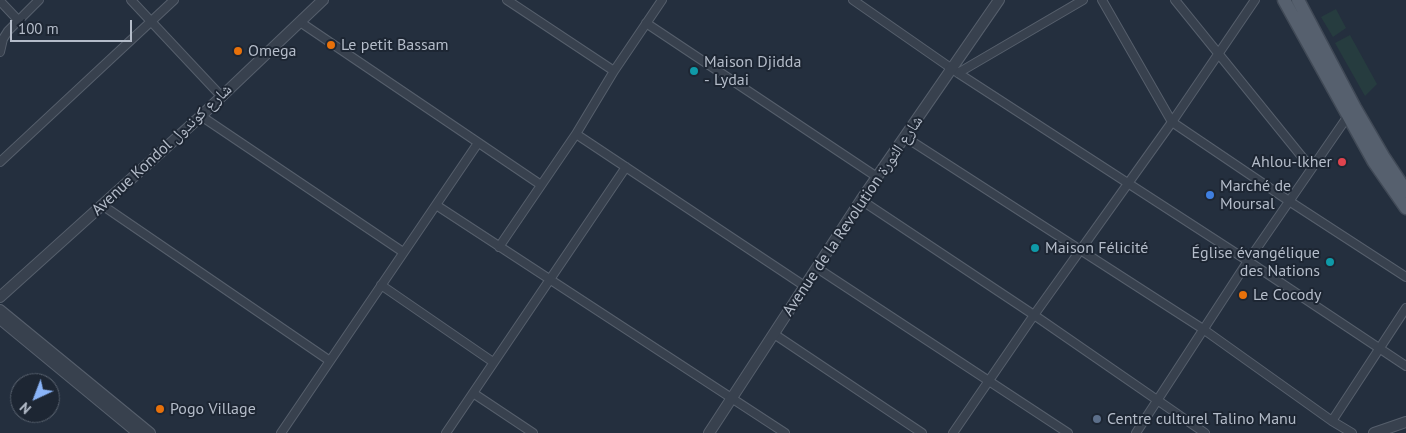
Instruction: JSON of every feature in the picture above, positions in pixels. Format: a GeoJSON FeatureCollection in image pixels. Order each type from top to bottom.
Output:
{"type":"FeatureCollection","features":[{"type":"Feature","properties":{"kind":"main road"},"geometry":{"type":"LineString","coordinates":[[1284,0],[1351,112],[1406,191]]}},
{"type":"Feature","properties":{"kind":"main road"},"geometry":{"type":"LineString","coordinates":[[1298,0],[1374,162],[1406,208]]}},
{"type":"Feature","properties":{"kind":"street"},"geometry":{"type":"LineString","coordinates":[[0,52],[3,39],[18,20],[39,0]]}},
{"type":"Feature","properties":{"kind":"street"},"geometry":{"type":"LineString","coordinates":[[130,0],[220,96]]}},
{"type":"Feature","properties":{"kind":"street"},"geometry":{"type":"LineString","coordinates":[[0,162],[174,0]]}},
{"type":"Feature","properties":{"kind":"street","name":"Avenue Kondol شارع كوندول"},"geometry":{"type":"LineString","coordinates":[[0,297],[200,116],[323,0]]}},
{"type":"Feature","properties":{"kind":"street"},"geometry":{"type":"LineString","coordinates":[[507,0],[614,71]]}},
{"type":"Feature","properties":{"kind":"street"},"geometry":{"type":"LineString","coordinates":[[499,247],[576,134],[614,71],[662,0]]}},
{"type":"Feature","properties":{"kind":"street"},"geometry":{"type":"LineString","coordinates":[[853,0],[955,71],[1406,366]]}},
{"type":"Feature","properties":{"kind":"street","name":"Avenue de la Revolution شارع الثورة"},"geometry":{"type":"LineString","coordinates":[[709,433],[861,200],[905,137],[955,71],[999,0]]}},
{"type":"Feature","properties":{"kind":"street"},"geometry":{"type":"LineString","coordinates":[[955,71],[1083,0]]}},
{"type":"Feature","properties":{"kind":"street"},"geometry":{"type":"LineString","coordinates":[[1102,0],[1172,122],[1406,277]]}},
{"type":"Feature","properties":{"kind":"street"},"geometry":{"type":"LineString","coordinates":[[1175,0],[1311,168]]}},
{"type":"Feature","properties":{"kind":"street"},"geometry":{"type":"LineString","coordinates":[[953,433],[1034,315],[1172,122],[1255,0]]}},
{"type":"Feature","properties":{"kind":"street"},"geometry":{"type":"LineString","coordinates":[[0,1],[18,20]]}},
{"type":"Feature","properties":{"kind":"street"},"geometry":{"type":"LineString","coordinates":[[300,22],[541,185]]}},
{"type":"Feature","properties":{"kind":"street"},"geometry":{"type":"LineString","coordinates":[[646,23],[877,177]]}},
{"type":"Feature","properties":{"kind":"street"},"geometry":{"type":"LineString","coordinates":[[1136,433],[1248,261],[1351,112]]}},
{"type":"Feature","properties":{"kind":"street"},"geometry":{"type":"LineString","coordinates":[[200,116],[403,252]]}},
{"type":"Feature","properties":{"kind":"street"},"geometry":{"type":"LineString","coordinates":[[576,134],[806,287]]}},
{"type":"Feature","properties":{"kind":"street"},"geometry":{"type":"LineString","coordinates":[[905,137],[1203,329],[1332,421],[1352,433]]}},
{"type":"Feature","properties":{"kind":"street"},"geometry":{"type":"LineString","coordinates":[[281,433],[478,143]]}},
{"type":"Feature","properties":{"kind":"street"},"geometry":{"type":"LineString","coordinates":[[446,433],[626,167]]}},
{"type":"Feature","properties":{"kind":"street"},"geometry":{"type":"LineString","coordinates":[[861,200],[1034,315],[1205,433]]}},
{"type":"Feature","properties":{"kind":"street"},"geometry":{"type":"LineString","coordinates":[[102,205],[330,361]]}},
{"type":"Feature","properties":{"kind":"street"},"geometry":{"type":"LineString","coordinates":[[436,205],[785,433]]}},
{"type":"Feature","properties":{"kind":"street"},"geometry":{"type":"LineString","coordinates":[[817,268],[1068,433]]}},
{"type":"Feature","properties":{"kind":"street"},"geometry":{"type":"LineString","coordinates":[[381,286],[493,362]]}},
{"type":"Feature","properties":{"kind":"street"},"geometry":{"type":"LineString","coordinates":[[1332,421],[1406,308]]}},
{"type":"Feature","properties":{"kind":"street"},"geometry":{"type":"LineString","coordinates":[[0,310],[150,433]]}},
{"type":"Feature","properties":{"kind":"street"},"geometry":{"type":"LineString","coordinates":[[0,319],[138,433]]}},
{"type":"Feature","properties":{"kind":"street"},"geometry":{"type":"LineString","coordinates":[[774,334],[922,433]]}},
{"type":"Feature","properties":{"kind":"street"},"geometry":{"type":"LineString","coordinates":[[473,393],[533,433]]}},
{"type":"Feature","properties":{"kind":"street"},"geometry":{"type":"LineString","coordinates":[[1374,433],[1406,422]]}},
{"type":"Feature","properties":{"kind":"green space"},"geometry":{"type":"Polygon","coordinates":[[[1336,9],[1346,28],[1333,37],[1321,17],[1336,9]]]}},
{"type":"Feature","properties":{"kind":"green space"},"geometry":{"type":"Polygon","coordinates":[[[1350,35],[1377,84],[1365,96],[1335,43],[1350,35]]]}},
{"type":"Feature","properties":{"kind":"place","name":"Le petit Bassam"},"geometry":{"type":"Point","coordinates":[331,45]}},
{"type":"Feature","properties":{"kind":"place","name":"Omega"},"geometry":{"type":"Point","coordinates":[238,51]}},
{"type":"Feature","properties":{"kind":"place","name":"Maison Djidda - Lydai"},"geometry":{"type":"Point","coordinates":[694,71]}},
{"type":"Feature","properties":{"kind":"place","name":"Ahlou-lkher"},"geometry":{"type":"Point","coordinates":[1342,162]}},
{"type":"Feature","properties":{"kind":"place","name":"Marché de Moursal"},"geometry":{"type":"Point","coordinates":[1210,195]}},
{"type":"Feature","properties":{"kind":"place","name":"Maison Félicité"},"geometry":{"type":"Point","coordinates":[1035,248]}},
{"type":"Feature","properties":{"kind":"place","name":"Église évangélique des Nations"},"geometry":{"type":"Point","coordinates":[1330,262]}},
{"type":"Feature","properties":{"kind":"place","name":"Le Cocody"},"geometry":{"type":"Point","coordinates":[1243,295]}},
{"type":"Feature","properties":{"kind":"place","name":"Pogo Village"},"geometry":{"type":"Point","coordinates":[160,409]}},
{"type":"Feature","properties":{"kind":"place","name":"Centre culturel Talino Manu"},"geometry":{"type":"Point","coordinates":[1097,419]}}]}
